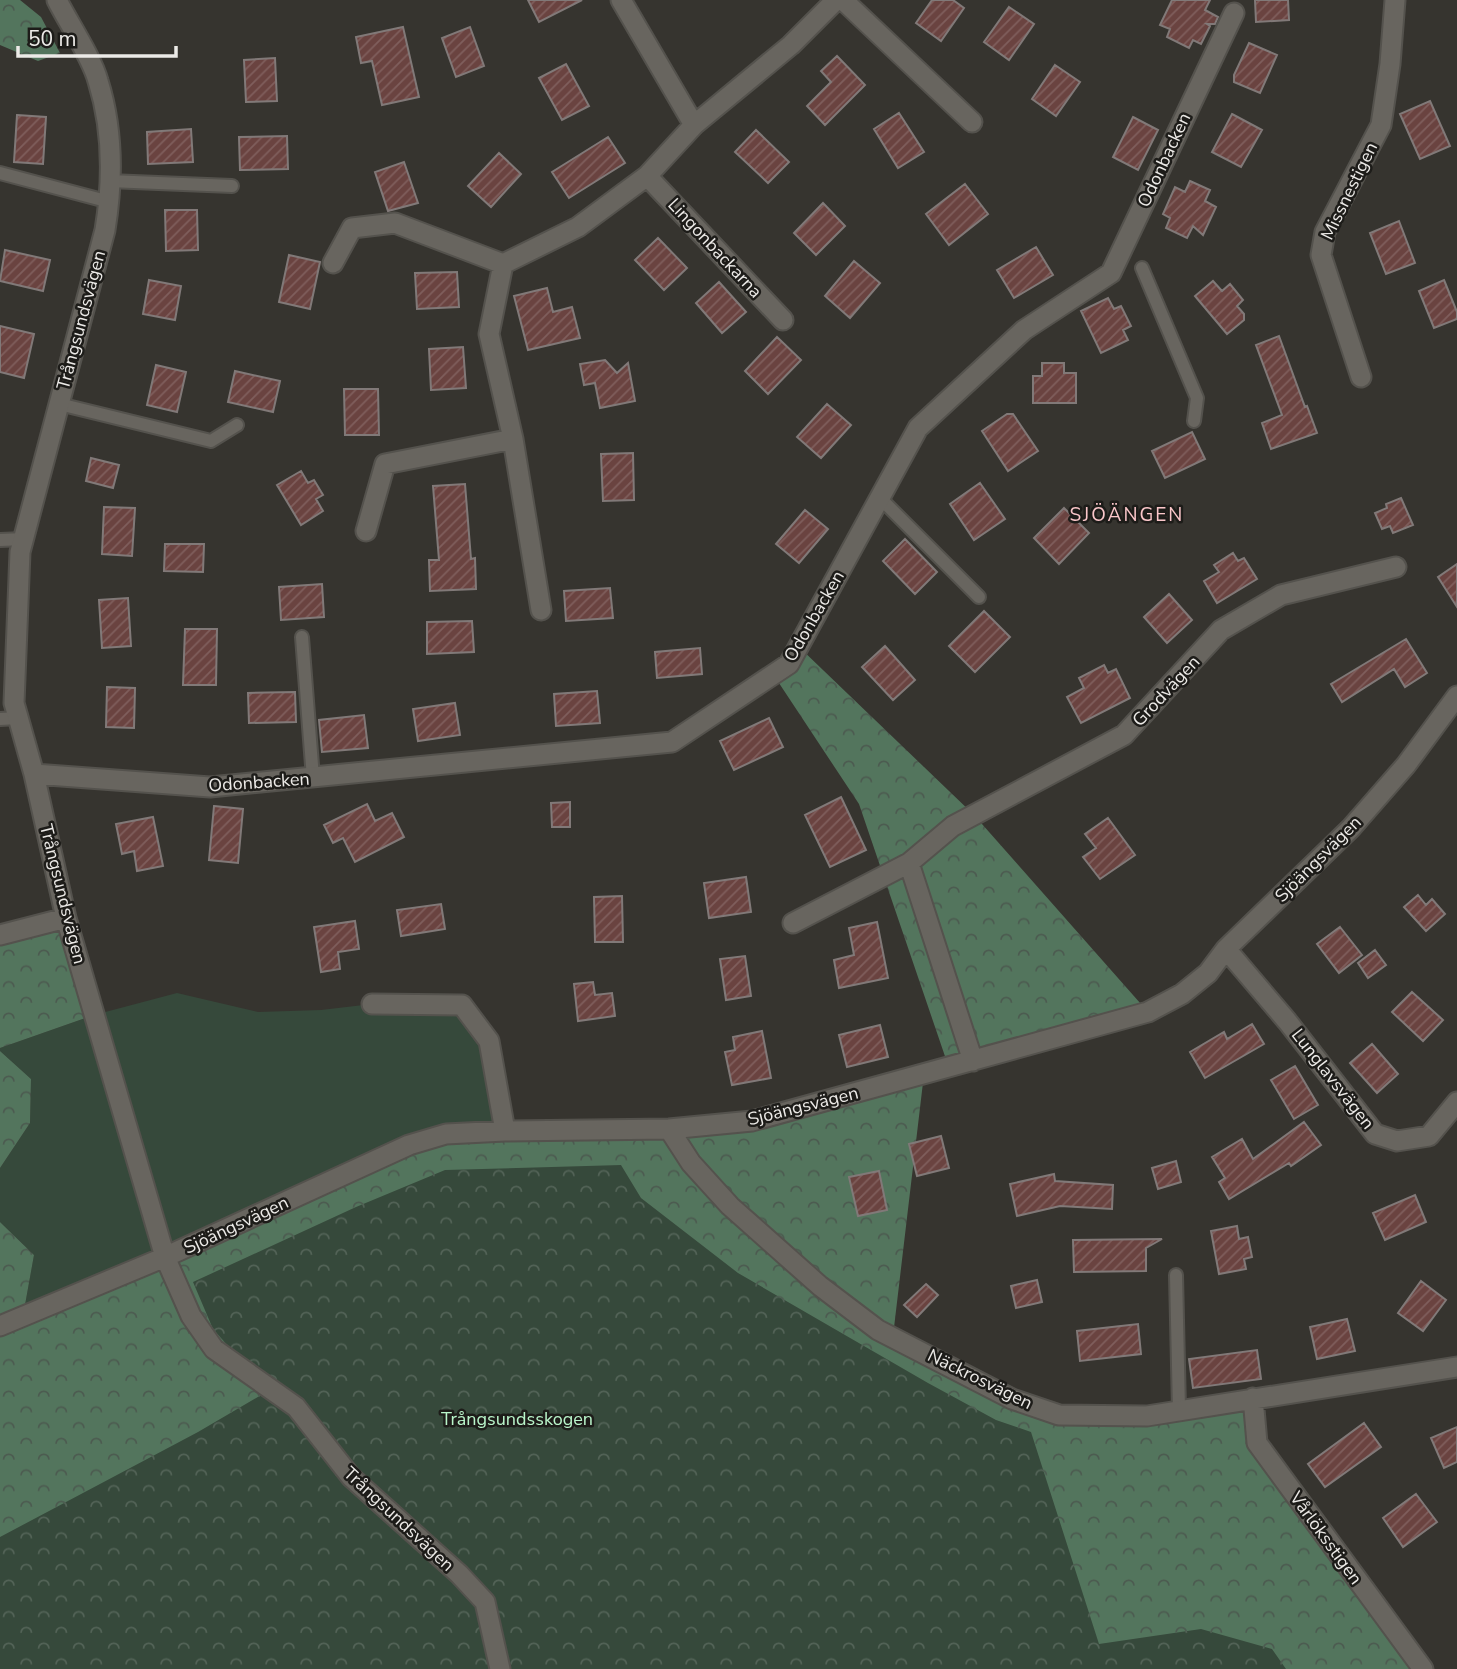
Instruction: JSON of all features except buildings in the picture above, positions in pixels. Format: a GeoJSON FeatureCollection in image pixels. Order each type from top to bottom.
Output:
{"type":"FeatureCollection","features":[{"type":"Feature","properties":{"kind":"street","name":"Trångsundsvägen"},"geometry":{"type":"LineString","coordinates":[[57,0],[98,80],[112,154],[110,202],[105,230],[20,552],[14,703],[9,719],[34,774],[66,918],[165,1257],[191,1316],[214,1349],[296,1407],[351,1477],[459,1574],[485,1602],[500,1669]]}},
{"type":"Feature","properties":{"kind":"street"},"geometry":{"type":"LineString","coordinates":[[621,0],[694,125]]}},
{"type":"Feature","properties":{"kind":"street"},"geometry":{"type":"LineString","coordinates":[[333,263],[352,228],[395,223],[503,264],[578,227],[648,176],[694,125],[791,45],[836,0]]}},
{"type":"Feature","properties":{"kind":"street"},"geometry":{"type":"LineString","coordinates":[[843,0],[972,122]]}},
{"type":"Feature","properties":{"kind":"street","name":"Missnestigen"},"geometry":{"type":"LineString","coordinates":[[1361,377],[1321,255],[1325,232],[1381,125],[1390,64],[1395,0]]}},
{"type":"Feature","properties":{"kind":"street","name":"Odonbacken"},"geometry":{"type":"LineString","coordinates":[[34,774],[211,787],[672,742],[789,664],[918,428],[1024,330],[1111,273],[1234,13]]}},
{"type":"Feature","properties":{"kind":"street","name":"Lingonbackarna"},"geometry":{"type":"LineString","coordinates":[[648,176],[783,320]]}},
{"type":"Feature","properties":{"kind":"street"},"geometry":{"type":"LineString","coordinates":[[503,264],[489,334],[513,439],[541,610]]}},
{"type":"Feature","properties":{"kind":"street"},"geometry":{"type":"LineString","coordinates":[[366,531],[385,464],[513,439]]}},
{"type":"Feature","properties":{"kind":"street","name":"Grodvägen"},"geometry":{"type":"LineString","coordinates":[[793,923],[909,863],[953,826],[1124,735],[1221,630],[1281,595],[1396,567]]}},
{"type":"Feature","properties":{"kind":"street","name":"Sjöängsvägen"},"geometry":{"type":"LineString","coordinates":[[0,1325],[165,1257],[409,1145],[446,1134],[669,1129],[752,1121],[1148,1012],[1182,994],[1208,973],[1226,949],[1351,828],[1405,765],[1457,696]]}},
{"type":"Feature","properties":{"kind":"street"},"geometry":{"type":"LineString","coordinates":[[909,863],[973,1061]]}},
{"type":"Feature","properties":{"kind":"street"},"geometry":{"type":"LineString","coordinates":[[0,935],[66,918]]}},
{"type":"Feature","properties":{"kind":"street","name":"Lunglavsvägen"},"geometry":{"type":"LineString","coordinates":[[1226,949],[1287,1021],[1375,1134],[1397,1141],[1429,1136],[1457,1102]]}},
{"type":"Feature","properties":{"kind":"street"},"geometry":{"type":"LineString","coordinates":[[372,1004],[462,1005],[489,1041],[505,1131]]}},
{"type":"Feature","properties":{"kind":"street","name":"Näckrosvägen"},"geometry":{"type":"LineString","coordinates":[[669,1129],[691,1164],[730,1206],[820,1286],[878,1330],[1012,1399],[1059,1415],[1147,1416],[1457,1367]]}},
{"type":"Feature","properties":{"kind":"street","name":"Vårlöksstigen"},"geometry":{"type":"LineString","coordinates":[[1253,1398],[1256,1443],[1423,1669]]}},
{"type":"Feature","properties":{"kind":"lane"},"geometry":{"type":"LineString","coordinates":[[0,173],[110,202]]}},
{"type":"Feature","properties":{"kind":"lane"},"geometry":{"type":"LineString","coordinates":[[109,181],[232,186]]}},
{"type":"Feature","properties":{"kind":"lane"},"geometry":{"type":"LineString","coordinates":[[1142,268],[1197,398],[1194,421]]}},
{"type":"Feature","properties":{"kind":"lane"},"geometry":{"type":"LineString","coordinates":[[59,404],[211,441],[237,425]]}},
{"type":"Feature","properties":{"kind":"lane"},"geometry":{"type":"LineString","coordinates":[[880,498],[979,597]]}},
{"type":"Feature","properties":{"kind":"lane"},"geometry":{"type":"LineString","coordinates":[[0,540],[24,539]]}},
{"type":"Feature","properties":{"kind":"lane"},"geometry":{"type":"LineString","coordinates":[[302,637],[313,778]]}},
{"type":"Feature","properties":{"kind":"lane"},"geometry":{"type":"LineString","coordinates":[[1176,1275],[1179,1410]]}},
{"type":"Feature","properties":{"kind":"green space"},"geometry":{"type":"Polygon","coordinates":[[[0,0],[20,0],[41,17],[60,53],[38,61],[0,45],[0,0]]]}},
{"type":"Feature","properties":{"kind":"green space"},"geometry":{"type":"Polygon","coordinates":[[[798,646],[974,815],[1148,1012],[949,1068],[859,804],[773,674],[798,646]]]}},
{"type":"Feature","properties":{"kind":"green space"},"geometry":{"type":"Polygon","coordinates":[[[66,918],[94,1015],[0,1048],[0,935],[66,918]]]}},
{"type":"Feature","properties":{"kind":"green space"},"geometry":{"type":"Polygon","coordinates":[[[177,993],[258,1012],[321,1010],[372,1004],[462,1005],[489,1041],[505,1131],[23,1316],[34,1255],[0,1222],[0,1168],[30,1123],[31,1079],[0,1051],[0,1048],[94,1015],[177,993]]]}},
{"type":"Feature","properties":{"kind":"green space"},"geometry":{"type":"Polygon","coordinates":[[[0,1051],[31,1079],[30,1123],[0,1168],[0,1051]]]}},
{"type":"Feature","properties":{"kind":"green space","name":"Trångsundsskogen"},"geometry":{"type":"Polygon","coordinates":[[[924,1074],[893,1336],[1059,1415],[1253,1398],[1257,1443],[1423,1669],[0,1669],[0,1335],[409,1145],[669,1129],[924,1074]]]}},
{"type":"Feature","properties":{"kind":"green space","name":"Trångsundsskogen"},"geometry":{"type":"Polygon","coordinates":[[[621,1165],[641,1198],[738,1273],[996,1420],[1031,1432],[1099,1644],[1201,1629],[1272,1649],[1286,1669],[0,1669],[0,1537],[198,1432],[268,1391],[213,1329],[193,1282],[356,1207],[445,1170],[621,1165]]]}},
{"type":"Feature","properties":{"kind":"green space"},"geometry":{"type":"Polygon","coordinates":[[[0,1222],[34,1255],[23,1316],[0,1325],[0,1222]]]}},
{"type":"Feature","properties":{"kind":"district","name":"SJÖÄNGEN"},"geometry":{"type":"Point","coordinates":[1127,515]}}]}
